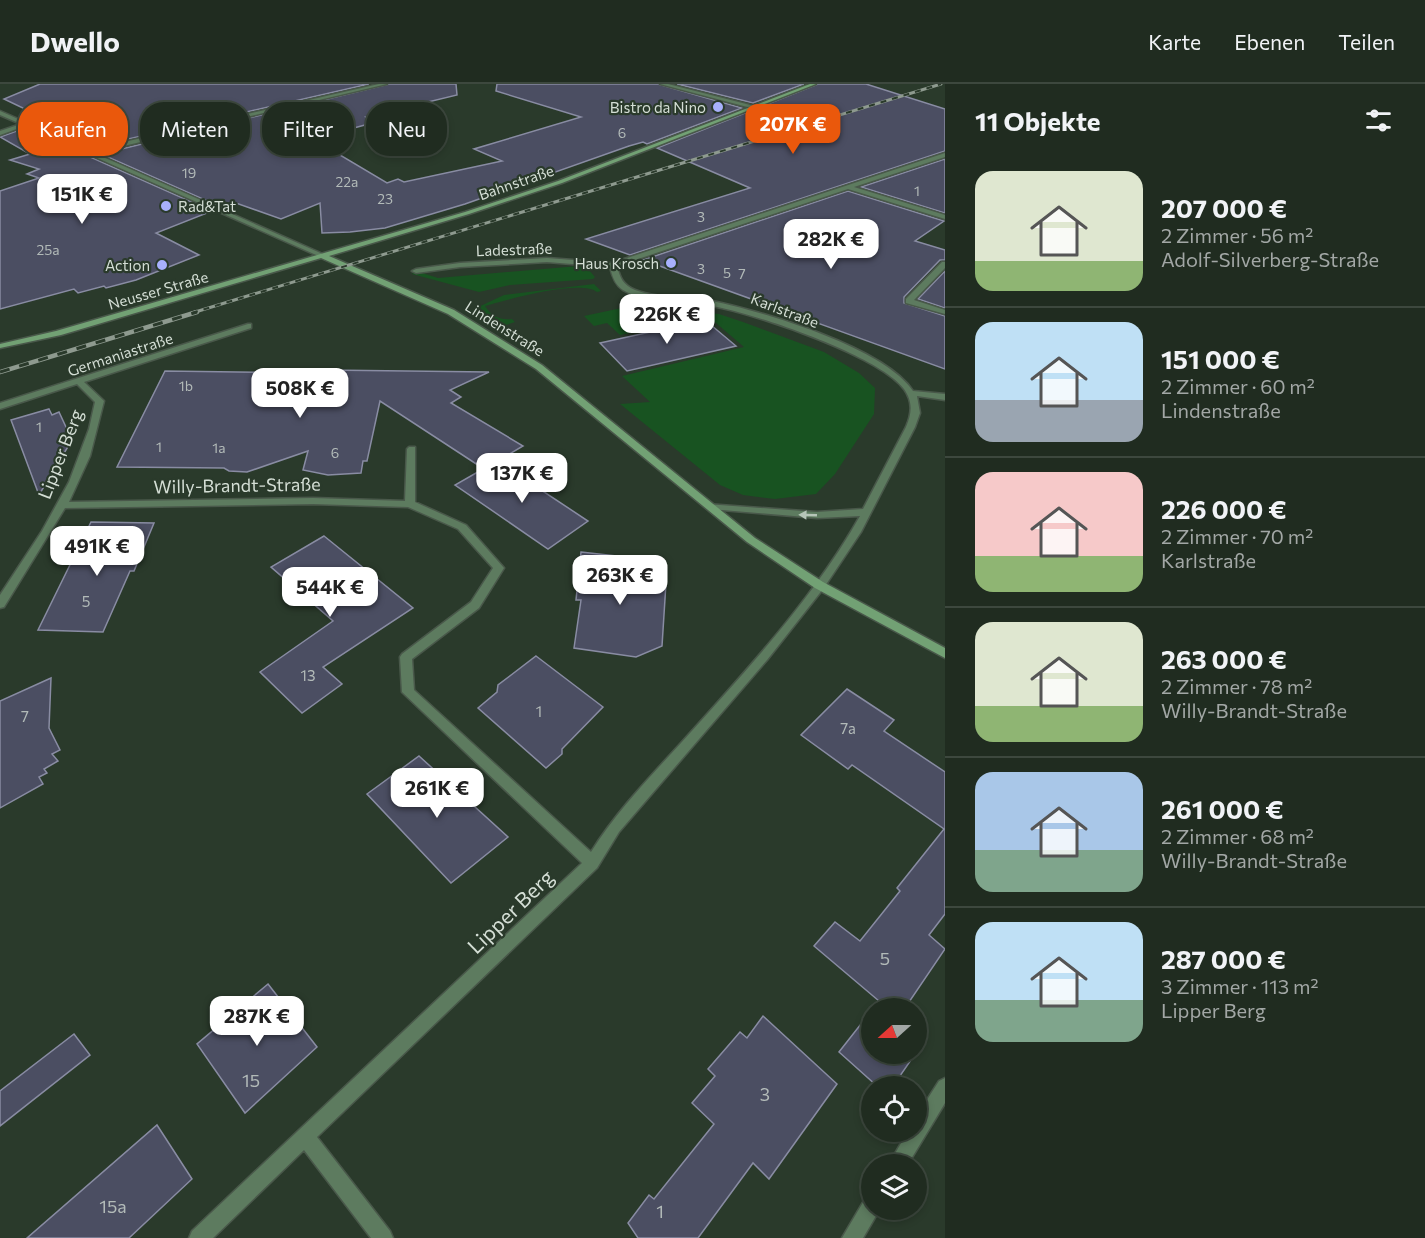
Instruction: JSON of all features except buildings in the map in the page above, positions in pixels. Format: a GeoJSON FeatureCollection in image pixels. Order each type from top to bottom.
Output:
{"type":"FeatureCollection","features":[{"type":"Feature","properties":{"kind":"street"},"geometry":{"type":"LineString","coordinates":[[128,143],[385,84]]}},
{"type":"Feature","properties":{"kind":"street"},"geometry":{"type":"LineString","coordinates":[[662,84],[754,107]]}},
{"type":"Feature","properties":{"kind":"street","name":"Bahnstraße"},"geometry":{"type":"LineString","coordinates":[[323,256],[560,182],[814,84]]}},
{"type":"Feature","properties":{"kind":"street","name":"Lindenstraße"},"geometry":{"type":"LineString","coordinates":[[0,112],[18,120]]}},
{"type":"Feature","properties":{"kind":"street"},"geometry":{"type":"LineString","coordinates":[[0,134],[18,127]]}},
{"type":"Feature","properties":{"kind":"street"},"geometry":{"type":"LineString","coordinates":[[613,265],[945,155]]}},
{"type":"Feature","properties":{"kind":"street","name":"Lindenstraße"},"geometry":{"type":"LineString","coordinates":[[99,156],[450,312],[539,367],[752,540],[819,585],[945,653]]}},
{"type":"Feature","properties":{"kind":"street"},"geometry":{"type":"LineString","coordinates":[[848,187],[945,217]]}},
{"type":"Feature","properties":{"kind":"street","name":"Neusser Straße"},"geometry":{"type":"LineString","coordinates":[[0,346],[57,333],[323,256]]}},
{"type":"Feature","properties":{"kind":"street","name":"Ladestraße"},"geometry":{"type":"LineString","coordinates":[[416,271],[460,265],[547,260],[613,265]]}},
{"type":"Feature","properties":{"kind":"street"},"geometry":{"type":"LineString","coordinates":[[945,264],[909,301],[945,312]]}},
{"type":"Feature","properties":{"kind":"street","name":"Karlstraße"},"geometry":{"type":"LineString","coordinates":[[613,265],[617,279],[623,287],[638,293],[703,302],[761,316],[854,353],[888,370],[911,393]]}},
{"type":"Feature","properties":{"kind":"street","name":"Germaniastraße"},"geometry":{"type":"LineString","coordinates":[[0,406],[249,326]]}},
{"type":"Feature","properties":{"kind":"street","name":"Lipper Berg"},"geometry":{"type":"LineString","coordinates":[[0,604],[64,505],[96,423],[100,401],[79,381]]}},
{"type":"Feature","properties":{"kind":"street"},"geometry":{"type":"LineString","coordinates":[[819,585],[845,550],[898,452],[916,412],[911,393],[945,397]]}},
{"type":"Feature","properties":{"kind":"street"},"geometry":{"type":"LineString","coordinates":[[410,504],[412,449]]}},
{"type":"Feature","properties":{"kind":"street","name":"Willy-Brandt-Straße"},"geometry":{"type":"LineString","coordinates":[[64,505],[313,501],[410,504],[462,527],[499,568],[475,604],[406,657],[408,692],[592,863]]}},
{"type":"Feature","properties":{"kind":"street"},"geometry":{"type":"LineString","coordinates":[[710,506],[817,516],[866,512]]}},
{"type":"Feature","properties":{"kind":"street","name":"Lipper Berg"},"geometry":{"type":"LineString","coordinates":[[198,1238],[592,863],[614,828],[775,641],[819,585]]}},
{"type":"Feature","properties":{"kind":"street"},"geometry":{"type":"LineString","coordinates":[[904,1154],[945,1087]]}},
{"type":"Feature","properties":{"kind":"street"},"geometry":{"type":"LineString","coordinates":[[306,1137],[382,1238]]}},
{"type":"Feature","properties":{"kind":"street"},"geometry":{"type":"LineString","coordinates":[[852,1238],[863,1220]]}},
{"type":"Feature","properties":{"kind":"green space"},"geometry":{"type":"Polygon","coordinates":[[[579,266],[587,268],[595,277],[593,279],[510,285],[479,292],[412,274],[416,271],[438,278],[579,266]]]}},
{"type":"Feature","properties":{"kind":"green space"},"geometry":{"type":"Polygon","coordinates":[[[594,284],[601,291],[560,289],[485,306],[497,317],[512,319],[515,322],[506,325],[474,309],[504,295],[594,284]]]}},
{"type":"Feature","properties":{"kind":"green space"},"geometry":{"type":"Polygon","coordinates":[[[631,306],[719,314],[824,352],[859,373],[875,388],[874,414],[835,474],[816,494],[775,499],[743,495],[720,485],[620,404],[650,402],[622,376],[744,347],[709,317],[620,335],[607,323],[594,326],[584,316],[631,306]]]}},
{"type":"Feature","properties":{"kind":"railway"},"geometry":{"type":"LineString","coordinates":[[192,313],[941,84]]}},
{"type":"Feature","properties":{"kind":"railway"},"geometry":{"type":"LineString","coordinates":[[0,372],[197,312]]}},
{"type":"Feature","properties":{"kind":"place","name":"Bistro da Nino"},"geometry":{"type":"Point","coordinates":[718,107]}},
{"type":"Feature","properties":{"kind":"place","name":"Rad&Tat"},"geometry":{"type":"Point","coordinates":[166,206]}},
{"type":"Feature","properties":{"kind":"place","name":"Haus Krosch"},"geometry":{"type":"Point","coordinates":[671,263]}},
{"type":"Feature","properties":{"kind":"place","name":"Action"},"geometry":{"type":"Point","coordinates":[162,265]}}]}
